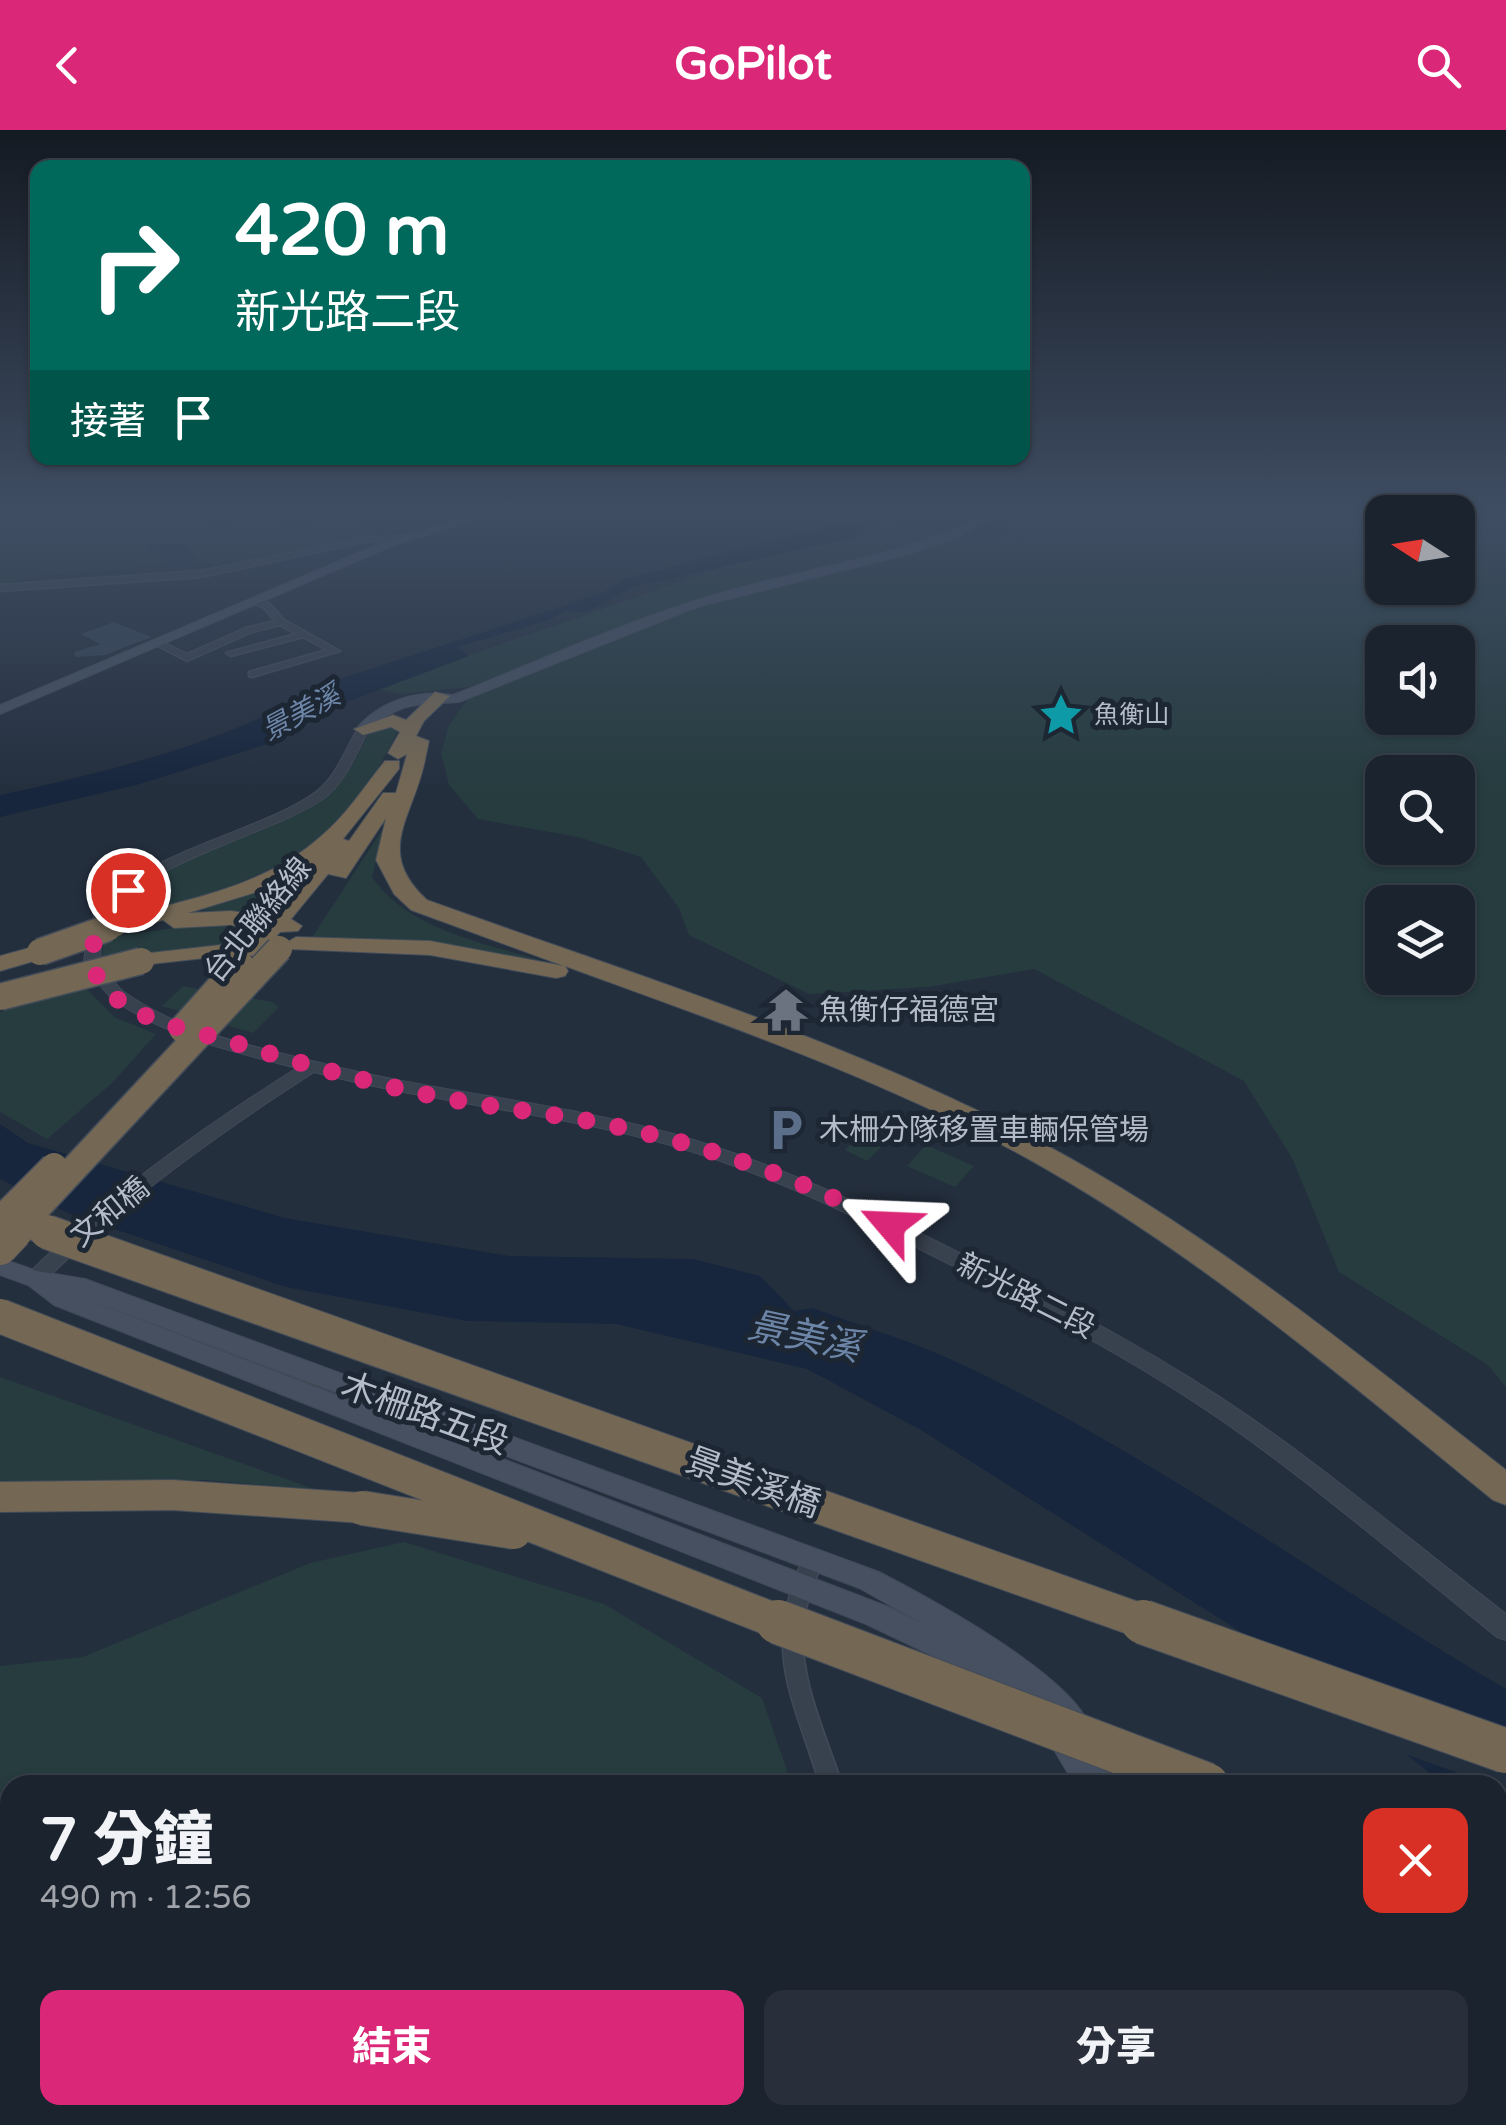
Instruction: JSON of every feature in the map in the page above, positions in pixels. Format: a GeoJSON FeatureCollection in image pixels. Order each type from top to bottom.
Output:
{"type":"FeatureCollection","features":[{"type":"Feature","properties":{"kind":"highway","name":"台北聯絡線"},"geometry":{"type":"LineString","coordinates":[[0,1217],[273,941],[350,833],[392,765],[447,697]]}},
{"type":"Feature","properties":{"kind":"highway"},"geometry":{"type":"LineString","coordinates":[[364,730],[385,722],[400,722],[414,735],[411,780],[385,849],[386,866],[404,893],[445,917],[708,1009],[913,1090],[1104,1191],[1261,1295],[1506,1490]]}},
{"type":"Feature","properties":{"kind":"highway","name":"台北聯絡線"},"geometry":{"type":"LineString","coordinates":[[0,1248],[273,941],[388,802],[414,735]]}},
{"type":"Feature","properties":{"kind":"highway"},"geometry":{"type":"LineString","coordinates":[[0,964],[222,895],[293,866],[338,832],[392,765]]}},
{"type":"Feature","properties":{"kind":"highway"},"geometry":{"type":"LineString","coordinates":[[119,928],[199,918],[273,941]]}},
{"type":"Feature","properties":{"kind":"highway"},"geometry":{"type":"LineString","coordinates":[[0,997],[140,960],[273,941],[396,946],[481,956],[628,986],[708,1009]]}},
{"type":"Feature","properties":{"kind":"highway","name":"景美溪橋"},"geometry":{"type":"LineString","coordinates":[[0,1217],[1506,1752]]}},
{"type":"Feature","properties":{"kind":"highway"},"geometry":{"type":"LineString","coordinates":[[0,1316],[837,1646]]}},
{"type":"Feature","properties":{"kind":"highway"},"geometry":{"type":"LineString","coordinates":[[0,1511],[172,1495]]}},
{"type":"Feature","properties":{"kind":"highway"},"geometry":{"type":"LineString","coordinates":[[0,1497],[172,1495],[362,1508],[534,1536],[1180,1775]]}},
{"type":"Feature","properties":{"kind":"main road"},"geometry":{"type":"LineString","coordinates":[[0,710],[248,604]]}},
{"type":"Feature","properties":{"kind":"main road","name":"新光路二段"},"geometry":{"type":"LineString","coordinates":[[364,730],[387,709],[447,697],[698,604]]}},
{"type":"Feature","properties":{"kind":"main road","name":"木柵路五段"},"geometry":{"type":"LineString","coordinates":[[0,1266],[42,1271],[62,1299],[807,1572],[998,1682],[1062,1738],[1086,1775]]}},
{"type":"Feature","properties":{"kind":"main road","name":"木柵路五段"},"geometry":{"type":"LineString","coordinates":[[807,1572],[869,1580],[962,1628],[1036,1683],[1094,1745],[1114,1775]]}},
{"type":"Feature","properties":{"kind":"street"},"geometry":{"type":"LineString","coordinates":[[252,674],[335,651],[281,622],[262,604]]}},
{"type":"Feature","properties":{"kind":"street"},"geometry":{"type":"LineString","coordinates":[[157,644],[187,658],[248,630],[281,622]]}},
{"type":"Feature","properties":{"kind":"street"},"geometry":{"type":"LineString","coordinates":[[231,653],[305,634]]}},
{"type":"Feature","properties":{"kind":"street","name":"新光路二段"},"geometry":{"type":"LineString","coordinates":[[364,730],[321,794],[182,858],[128,890],[102,919],[92,952],[99,980],[128,1007],[166,1023],[419,1093],[670,1139],[736,1160],[859,1209],[1097,1332],[1197,1393],[1291,1460],[1506,1629]]}},
{"type":"Feature","properties":{"kind":"street","name":"文和橋"},"geometry":{"type":"LineString","coordinates":[[42,1271],[189,1149],[312,1066]]}},
{"type":"Feature","properties":{"kind":"street"},"geometry":{"type":"LineString","coordinates":[[807,1572],[790,1642],[794,1683],[827,1775]]}},
{"type":"Feature","properties":{"kind":"green space"},"geometry":{"type":"Polygon","coordinates":[[[616,604],[1506,604],[1506,1387],[1488,1365],[1339,1272],[1292,1158],[1244,1081],[1034,969],[928,987],[809,994],[689,935],[679,908],[641,857],[578,837],[478,819],[449,785],[441,753],[449,725],[477,686],[400,694],[375,688],[616,604]]]}},
{"type":"Feature","properties":{"kind":"green space"},"geometry":{"type":"Polygon","coordinates":[[[392,726],[398,730],[373,775],[346,811],[316,839],[283,862],[247,879],[117,921],[122,935],[220,922],[257,927],[246,941],[103,966],[107,932],[124,904],[152,881],[186,862],[323,800],[345,777],[371,730],[392,726]]]}},
{"type":"Feature","properties":{"kind":"green space"},"geometry":{"type":"Polygon","coordinates":[[[384,827],[372,877],[388,896],[430,924],[454,934],[553,964],[403,941],[311,939],[384,827]]]}},
{"type":"Feature","properties":{"kind":"green space"},"geometry":{"type":"Polygon","coordinates":[[[321,862],[268,914],[198,910],[321,862]]]}},
{"type":"Feature","properties":{"kind":"green space"},"geometry":{"type":"Polygon","coordinates":[[[183,986],[272,1002],[279,1007],[253,1033],[162,1006],[183,986]]]}},
{"type":"Feature","properties":{"kind":"green space"},"geometry":{"type":"Polygon","coordinates":[[[85,987],[114,1017],[156,1034],[112,1083],[47,1139],[0,1112],[0,1012],[85,987]]]}},
{"type":"Feature","properties":{"kind":"green space"},"geometry":{"type":"Polygon","coordinates":[[[873,1123],[896,1133],[867,1161],[845,1150],[873,1123]]]}},
{"type":"Feature","properties":{"kind":"green space"},"geometry":{"type":"Polygon","coordinates":[[[926,1145],[974,1166],[955,1187],[907,1166],[926,1145]]]}},
{"type":"Feature","properties":{"kind":"green space"},"geometry":{"type":"Polygon","coordinates":[[[0,1377],[314,1489],[206,1480],[0,1487],[0,1377]]]}},
{"type":"Feature","properties":{"kind":"green space"},"geometry":{"type":"Polygon","coordinates":[[[404,1542],[604,1604],[762,1698],[789,1775],[0,1775],[0,1666],[83,1657],[310,1563],[404,1542]]]}},
{"type":"Feature","properties":{"kind":"water","name":"景美溪"},"geometry":{"type":"Polygon","coordinates":[[[569,604],[601,604],[586,612],[564,611],[552,619],[457,647],[469,656],[331,708],[283,739],[140,784],[0,817],[0,795],[170,752],[253,721],[331,682],[569,604]]]}},
{"type":"Feature","properties":{"kind":"water","name":"景美溪"},"geometry":{"type":"Polygon","coordinates":[[[0,1124],[28,1143],[285,1218],[509,1256],[693,1259],[760,1276],[794,1311],[813,1308],[908,1342],[1034,1400],[1171,1479],[1506,1689],[1506,1775],[1432,1775],[1298,1668],[921,1430],[807,1369],[616,1324],[467,1321],[286,1287],[70,1214],[0,1179],[0,1124]]]}},
{"type":"Feature","properties":{"kind":"pier"},"geometry":{"type":"Polygon","coordinates":[[[1296,1672],[1506,1738],[1506,1775],[1464,1775],[1391,1749],[1296,1672]]]}},
{"type":"Feature","properties":{"kind":"building"},"geometry":{"type":"Polygon","coordinates":[[[114,622],[151,637],[105,655],[75,657],[74,652],[100,644],[81,634],[114,622]]]}},
{"type":"Feature","properties":{"kind":"place","name":"魚衡山"},"geometry":{"type":"Point","coordinates":[1061,715]}},
{"type":"Feature","properties":{"kind":"place","name":"魚衡仔福德宮"},"geometry":{"type":"Point","coordinates":[786,1010]}},
{"type":"Feature","properties":{"kind":"place","name":"木柵分隊移置車輛保管場"},"geometry":{"type":"Point","coordinates":[786,1130]}},
{"type":"Feature","properties":{"kind":"route"},"geometry":{"type":"LineString","coordinates":[[128,890],[102,919],[94,936],[92,966],[110,993],[148,1016],[380,1084],[626,1128],[686,1144],[786,1178],[890,1225]]}}]}
